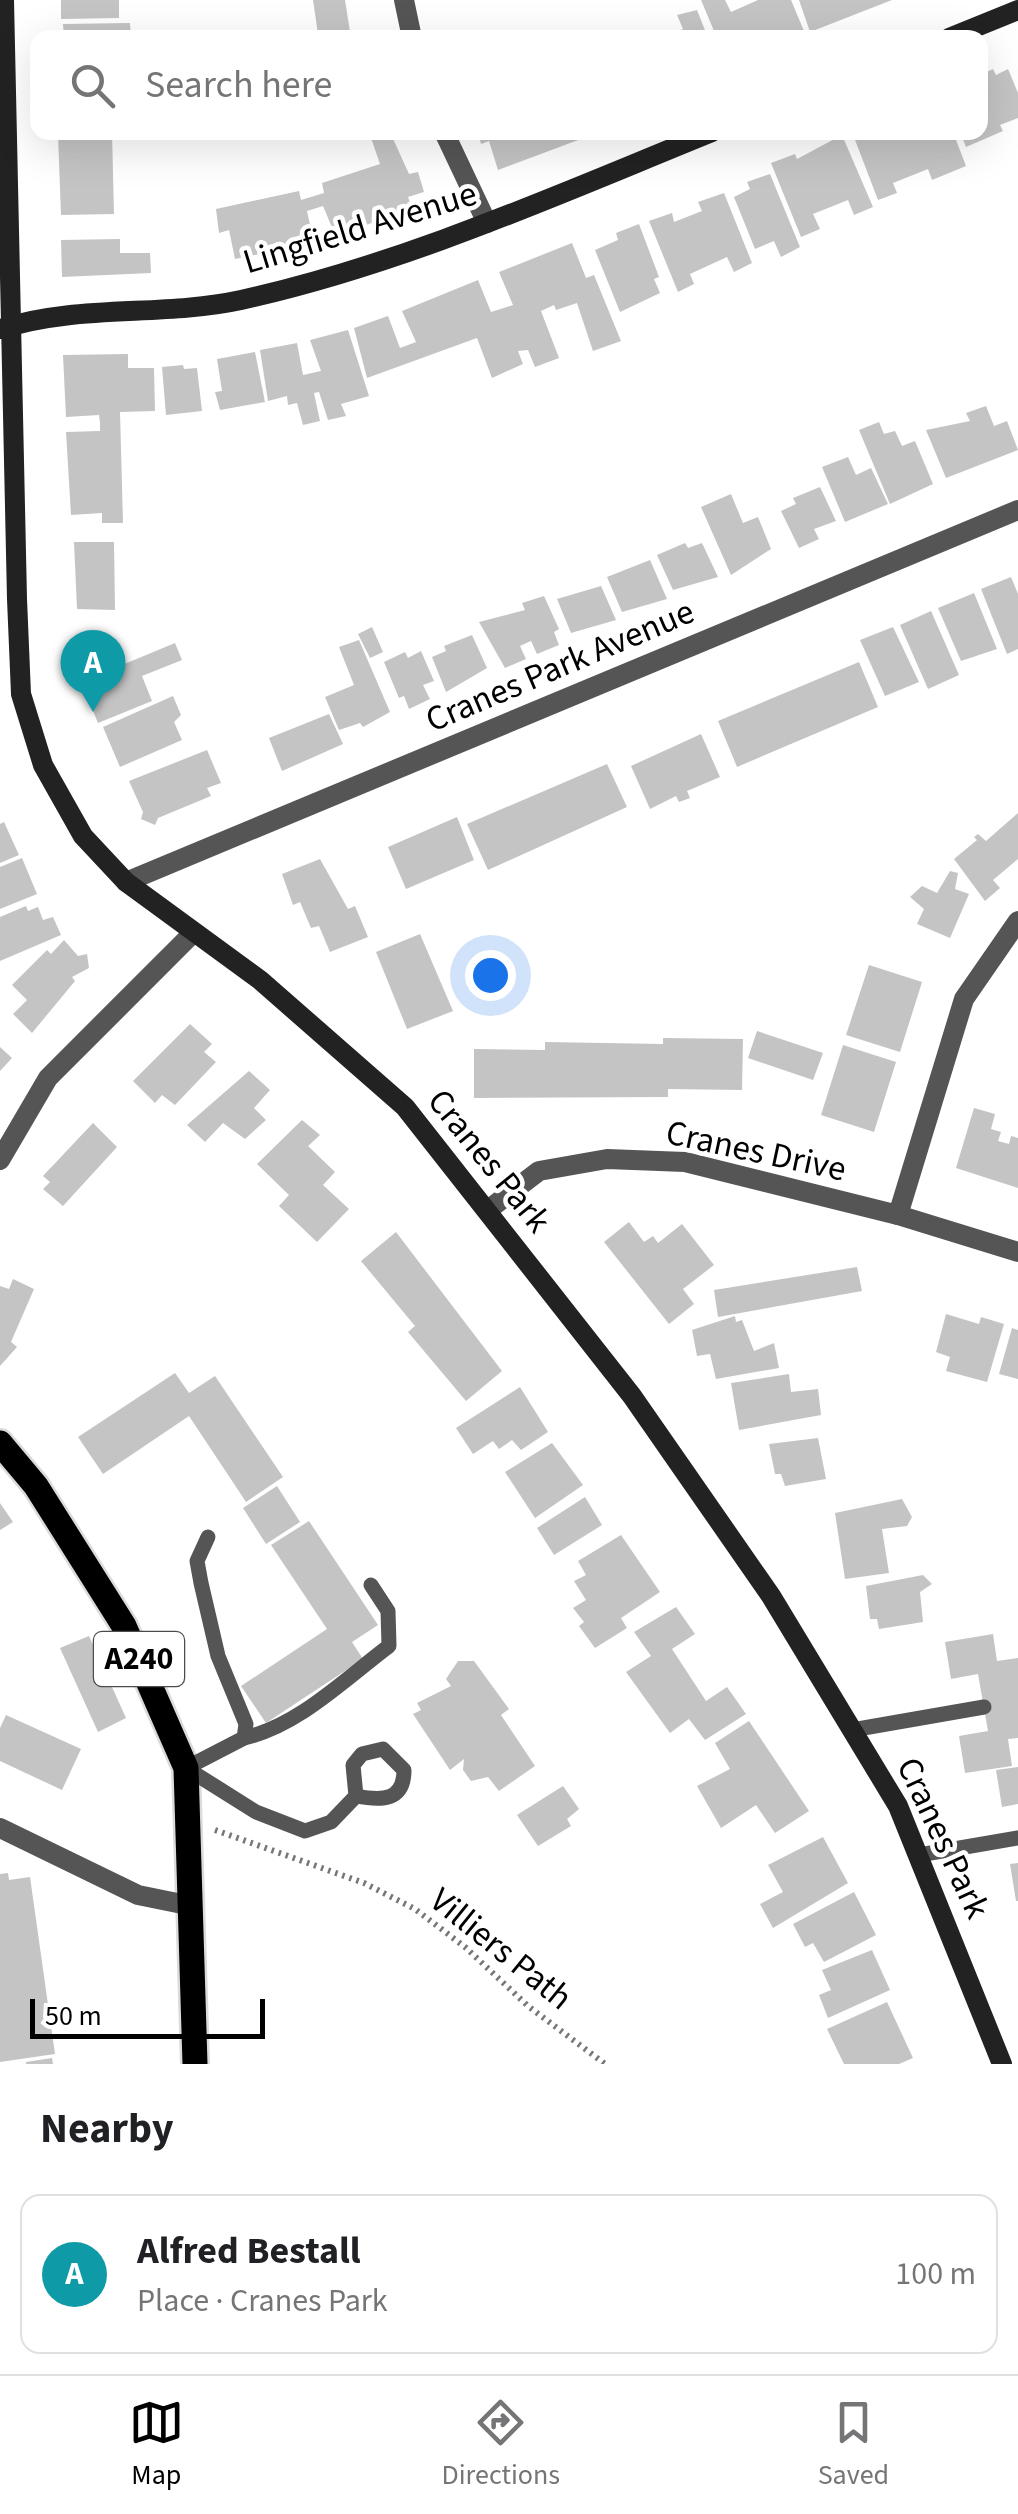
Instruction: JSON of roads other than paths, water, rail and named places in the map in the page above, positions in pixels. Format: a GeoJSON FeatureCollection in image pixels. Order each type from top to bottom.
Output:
{"type":"FeatureCollection","features":[{"type":"Feature","properties":{"kind":"main road","name":"A240"},"geometry":{"type":"LineString","coordinates":[[0,1444],[36,1486],[124,1626],[186,1768],[191,1821],[194,2064]]}},
{"type":"Feature","properties":{"kind":"street","name":"Cranes Park"},"geometry":{"type":"LineString","coordinates":[[4,0],[6,328],[22,694],[43,765],[82,836],[126,882],[260,980],[405,1106],[632,1396],[770,1596],[898,1806],[1002,2064]]}},
{"type":"Feature","properties":{"kind":"street"},"geometry":{"type":"LineString","coordinates":[[404,0],[410,30]]}},
{"type":"Feature","properties":{"kind":"street"},"geometry":{"type":"LineString","coordinates":[[969,30],[1018,10]]}},
{"type":"Feature","properties":{"kind":"street"},"geometry":{"type":"LineString","coordinates":[[448,140],[486,224]]}},
{"type":"Feature","properties":{"kind":"street","name":"Lingfield Avenue"},"geometry":{"type":"LineString","coordinates":[[6,328],[244,299],[486,224],[692,140]]}},
{"type":"Feature","properties":{"kind":"street","name":"Cranes Park Avenue"},"geometry":{"type":"LineString","coordinates":[[126,882],[1018,510]]}},
{"type":"Feature","properties":{"kind":"street"},"geometry":{"type":"LineString","coordinates":[[898,1215],[964,1000],[1018,921]]}},
{"type":"Feature","properties":{"kind":"street"},"geometry":{"type":"LineString","coordinates":[[0,1160],[48,1078],[193,932]]}},
{"type":"Feature","properties":{"kind":"street","name":"Cranes Drive"},"geometry":{"type":"LineString","coordinates":[[488,1210],[538,1171],[607,1159],[685,1162],[898,1215],[1018,1252]]}},
{"type":"Feature","properties":{"kind":"street"},"geometry":{"type":"LineString","coordinates":[[0,1828],[138,1894],[192,1906]]}},
{"type":"Feature","properties":{"kind":"lane"},"geometry":{"type":"LineString","coordinates":[[208,1537],[197,1561],[200,1583],[218,1656],[246,1724],[244,1738]]}},
{"type":"Feature","properties":{"kind":"lane"},"geometry":{"type":"LineString","coordinates":[[186,1768],[244,1738],[268,1733],[389,1646],[388,1611],[371,1585]]}},
{"type":"Feature","properties":{"kind":"lane"},"geometry":{"type":"LineString","coordinates":[[852,1730],[984,1708]]}},
{"type":"Feature","properties":{"kind":"lane"},"geometry":{"type":"LineString","coordinates":[[186,1768],[256,1812],[305,1831],[331,1822],[356,1796]]}},
{"type":"Feature","properties":{"kind":"lane"},"geometry":{"type":"LineString","coordinates":[[919,1855],[1018,1838]]}},
{"type":"Feature","properties":{"kind":"place","name":"Alfred Bestall"},"geometry":{"type":"Point","coordinates":[93,712]}}]}
